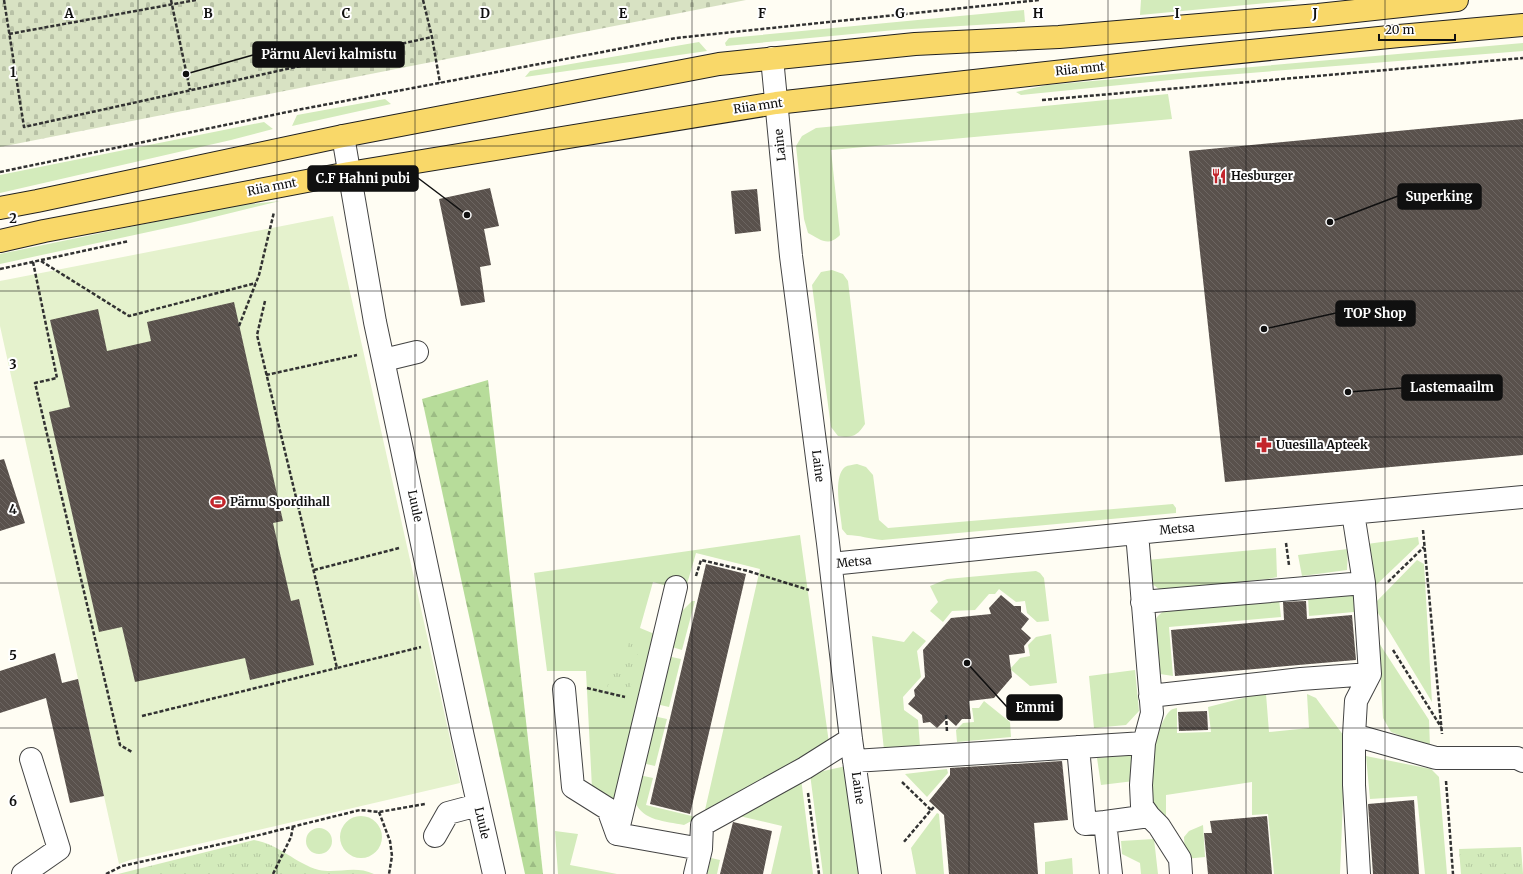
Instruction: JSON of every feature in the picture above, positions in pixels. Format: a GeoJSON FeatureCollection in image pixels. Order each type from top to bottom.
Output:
{"type":"FeatureCollection","features":[{"type":"Feature","properties":{"kind":"main road"},"geometry":{"type":"LineString","coordinates":[[0,208],[343,136],[719,64],[914,44],[1075,35],[1318,15],[1458,0]]}},
{"type":"Feature","properties":{"kind":"main road","name":"Riia mnt"},"geometry":{"type":"LineString","coordinates":[[0,241],[44,231],[349,173],[776,103],[1173,59],[1523,25]]}},
{"type":"Feature","properties":{"kind":"street","name":"Laine"},"geometry":{"type":"LineString","coordinates":[[772,58],[791,256],[831,564],[851,739],[870,874]]}},
{"type":"Feature","properties":{"kind":"street","name":"Luule"},"geometry":{"type":"LineString","coordinates":[[343,136],[368,286],[494,874]]}},
{"type":"Feature","properties":{"kind":"street"},"geometry":{"type":"LineString","coordinates":[[384,360],[416,352]]}},
{"type":"Feature","properties":{"kind":"street","name":"Metsa"},"geometry":{"type":"LineString","coordinates":[[831,564],[1136,532],[1523,497]]}},
{"type":"Feature","properties":{"kind":"street"},"geometry":{"type":"LineString","coordinates":[[1353,513],[1364,583],[1370,674],[1356,701],[1354,735],[1354,785],[1359,874]]}},
{"type":"Feature","properties":{"kind":"street"},"geometry":{"type":"LineString","coordinates":[[1136,532],[1152,714],[1144,743],[1141,785],[1142,806],[1159,826],[1180,859],[1181,874]]}},
{"type":"Feature","properties":{"kind":"street"},"geometry":{"type":"LineString","coordinates":[[1142,602],[1364,583]]}},
{"type":"Feature","properties":{"kind":"street"},"geometry":{"type":"LineString","coordinates":[[618,834],[675,594]]}},
{"type":"Feature","properties":{"kind":"street"},"geometry":{"type":"LineString","coordinates":[[1150,696],[1301,678],[1370,674]]}},
{"type":"Feature","properties":{"kind":"street"},"geometry":{"type":"LineString","coordinates":[[564,689],[573,787],[608,809],[618,834]]}},
{"type":"Feature","properties":{"kind":"street"},"geometry":{"type":"LineString","coordinates":[[1354,735],[1436,758],[1517,758],[1523,761]]}},
{"type":"Feature","properties":{"kind":"street"},"geometry":{"type":"LineString","coordinates":[[695,874],[701,849],[702,825],[805,768],[851,739]]}},
{"type":"Feature","properties":{"kind":"street"},"geometry":{"type":"LineString","coordinates":[[854,760],[1144,743]]}},
{"type":"Feature","properties":{"kind":"street"},"geometry":{"type":"LineString","coordinates":[[1078,747],[1085,824],[1150,816]]}},
{"type":"Feature","properties":{"kind":"street"},"geometry":{"type":"LineString","coordinates":[[23,874],[59,849],[31,759]]}},
{"type":"Feature","properties":{"kind":"street"},"geometry":{"type":"LineString","coordinates":[[435,836],[448,813],[478,805]]}},
{"type":"Feature","properties":{"kind":"street"},"geometry":{"type":"LineString","coordinates":[[1105,822],[1111,874]]}},
{"type":"Feature","properties":{"kind":"street"},"geometry":{"type":"LineString","coordinates":[[618,834],[701,849]]}},
{"type":"Feature","properties":{"kind":"path"},"geometry":{"type":"LineString","coordinates":[[4,0],[24,127],[432,37]]}},
{"type":"Feature","properties":{"kind":"path"},"geometry":{"type":"LineString","coordinates":[[171,0],[190,90]]}},
{"type":"Feature","properties":{"kind":"path"},"geometry":{"type":"LineString","coordinates":[[9,34],[196,0]]}},
{"type":"Feature","properties":{"kind":"path"},"geometry":{"type":"LineString","coordinates":[[423,0],[432,37],[440,83]]}},
{"type":"Feature","properties":{"kind":"path"},"geometry":{"type":"LineString","coordinates":[[0,172],[297,110],[676,38],[1039,0]]}},
{"type":"Feature","properties":{"kind":"path"},"geometry":{"type":"LineString","coordinates":[[239,326],[259,275],[275,210]]}},
{"type":"Feature","properties":{"kind":"path"},"geometry":{"type":"LineString","coordinates":[[40,261],[128,316],[256,283]]}},
{"type":"Feature","properties":{"kind":"path"},"geometry":{"type":"LineString","coordinates":[[33,262],[57,378],[35,383],[120,745],[132,752]]}},
{"type":"Feature","properties":{"kind":"path"},"geometry":{"type":"LineString","coordinates":[[265,301],[257,335],[337,668]]}},
{"type":"Feature","properties":{"kind":"path"},"geometry":{"type":"LineString","coordinates":[[266,375],[358,355]]}},
{"type":"Feature","properties":{"kind":"path"},"geometry":{"type":"LineString","coordinates":[[1420,506],[1442,727],[1454,874]]}},
{"type":"Feature","properties":{"kind":"path"},"geometry":{"type":"LineString","coordinates":[[314,570],[400,547]]}},
{"type":"Feature","properties":{"kind":"path"},"geometry":{"type":"LineString","coordinates":[[1365,605],[1424,547]]}},
{"type":"Feature","properties":{"kind":"path"},"geometry":{"type":"LineString","coordinates":[[675,594],[690,595],[701,560],[748,571],[816,592]]}},
{"type":"Feature","properties":{"kind":"path"},"geometry":{"type":"LineString","coordinates":[[1389,643],[1442,727]]}},
{"type":"Feature","properties":{"kind":"path"},"geometry":{"type":"LineString","coordinates":[[142,716],[421,647]]}},
{"type":"Feature","properties":{"kind":"path"},"geometry":{"type":"LineString","coordinates":[[587,688],[649,702]]}},
{"type":"Feature","properties":{"kind":"path"},"geometry":{"type":"LineString","coordinates":[[805,768],[819,874]]}},
{"type":"Feature","properties":{"kind":"path"},"geometry":{"type":"LineString","coordinates":[[900,781],[931,810]]}},
{"type":"Feature","properties":{"kind":"path"},"geometry":{"type":"LineString","coordinates":[[106,874],[122,866],[360,810],[379,812],[430,804]]}},
{"type":"Feature","properties":{"kind":"path"},"geometry":{"type":"LineString","coordinates":[[904,843],[935,806]]}},
{"type":"Feature","properties":{"kind":"path"},"geometry":{"type":"LineString","coordinates":[[379,812],[390,841],[392,856],[389,874]]}},
{"type":"Feature","properties":{"kind":"path"},"geometry":{"type":"LineString","coordinates":[[273,874],[291,837],[293,826]]}},
{"type":"Feature","properties":{"kind":"green space"},"geometry":{"type":"Polygon","coordinates":[[[0,0],[746,0],[0,147],[0,0]]]}},
{"type":"Feature","properties":{"kind":"green space"},"geometry":{"type":"Polygon","coordinates":[[[1141,0],[1298,0],[1140,15],[1141,0]]]}},
{"type":"Feature","properties":{"kind":"green space"},"geometry":{"type":"Polygon","coordinates":[[[1024,10],[1025,22],[895,30],[726,46],[725,43],[729,38],[1024,10]]]}},
{"type":"Feature","properties":{"kind":"green space"},"geometry":{"type":"Polygon","coordinates":[[[699,42],[707,51],[525,77],[530,71],[699,42]]]}},
{"type":"Feature","properties":{"kind":"green space"},"geometry":{"type":"Polygon","coordinates":[[[1523,43],[1523,51],[1200,77],[1021,95],[1016,92],[1047,85],[1523,43]]]}},
{"type":"Feature","properties":{"kind":"green space"},"geometry":{"type":"Polygon","coordinates":[[[1168,94],[1172,119],[831,150],[840,235],[832,241],[824,241],[808,233],[804,219],[796,146],[802,136],[816,128],[1168,94]]]}},
{"type":"Feature","properties":{"kind":"green space"},"geometry":{"type":"Polygon","coordinates":[[[385,99],[391,104],[292,126],[297,115],[385,99]]]}},
{"type":"Feature","properties":{"kind":"green space"},"geometry":{"type":"Polygon","coordinates":[[[264,122],[273,129],[0,193],[0,175],[264,122]]]}},
{"type":"Feature","properties":{"kind":"green space"},"geometry":{"type":"Polygon","coordinates":[[[280,201],[190,223],[0,264],[0,254],[231,206],[280,201]]]}},
{"type":"Feature","properties":{"kind":"green space","name":"Pärnu Spordihall"},"geometry":{"type":"Polygon","coordinates":[[[333,216],[460,783],[130,860],[119,864],[0,326],[0,281],[333,216]]]}},
{"type":"Feature","properties":{"kind":"green space"},"geometry":{"type":"Polygon","coordinates":[[[832,270],[843,274],[848,281],[865,424],[857,434],[847,437],[838,436],[831,427],[812,285],[821,272],[832,270]]]}},
{"type":"Feature","properties":{"kind":"green space"},"geometry":{"type":"Polygon","coordinates":[[[488,380],[543,874],[525,874],[422,399],[488,380]]]}},
{"type":"Feature","properties":{"kind":"green space"},"geometry":{"type":"Polygon","coordinates":[[[857,464],[866,467],[873,475],[879,520],[888,528],[1173,504],[1176,508],[1176,513],[882,540],[847,535],[842,529],[838,496],[839,479],[841,472],[845,467],[857,464]]]}},
{"type":"Feature","properties":{"kind":"green space"},"geometry":{"type":"Polygon","coordinates":[[[800,535],[829,743],[705,810],[760,569],[696,553],[685,591],[653,582],[640,628],[657,635],[616,803],[592,788],[586,671],[547,671],[534,573],[800,535]]]}},
{"type":"Feature","properties":{"kind":"green space"},"geometry":{"type":"Polygon","coordinates":[[[1418,537],[1419,544],[1373,588],[1367,544],[1418,537]]]}},
{"type":"Feature","properties":{"kind":"green space"},"geometry":{"type":"Polygon","coordinates":[[[1276,548],[1277,577],[1160,590],[1150,582],[1147,560],[1276,548]]]}},
{"type":"Feature","properties":{"kind":"green space"},"geometry":{"type":"Polygon","coordinates":[[[1348,549],[1347,570],[1302,576],[1298,555],[1348,549]]]}},
{"type":"Feature","properties":{"kind":"green space"},"geometry":{"type":"Polygon","coordinates":[[[1417,560],[1424,564],[1432,702],[1378,613],[1377,601],[1417,560]]]}},
{"type":"Feature","properties":{"kind":"green space"},"geometry":{"type":"Polygon","coordinates":[[[1036,571],[1044,578],[1049,621],[1037,622],[1027,613],[1025,601],[1016,602],[999,589],[995,594],[989,594],[975,610],[952,611],[943,622],[930,611],[938,602],[930,586],[947,579],[1036,571]]]}},
{"type":"Feature","properties":{"kind":"green space"},"geometry":{"type":"Polygon","coordinates":[[[1354,594],[1359,660],[1354,612],[1309,616],[1308,597],[1354,594]]]}},
{"type":"Feature","properties":{"kind":"green space"},"geometry":{"type":"Polygon","coordinates":[[[1279,599],[1281,617],[1169,627],[1173,676],[1160,674],[1157,669],[1154,623],[1162,612],[1167,610],[1279,599]]]}},
{"type":"Feature","properties":{"kind":"green space"},"geometry":{"type":"Polygon","coordinates":[[[692,601],[695,601],[682,650],[672,647],[680,613],[692,601]]]}},
{"type":"Feature","properties":{"kind":"green space"},"geometry":{"type":"Polygon","coordinates":[[[913,631],[926,641],[917,651],[921,677],[903,697],[904,710],[918,720],[920,746],[884,750],[872,636],[904,642],[913,631]]]}},
{"type":"Feature","properties":{"kind":"green space"},"geometry":{"type":"Polygon","coordinates":[[[1051,634],[1057,683],[1030,686],[1010,669],[1020,658],[1030,656],[1028,645],[1036,637],[1051,634]]]}},
{"type":"Feature","properties":{"kind":"green space"},"geometry":{"type":"Polygon","coordinates":[[[629,642],[640,645],[629,694],[607,689],[611,668],[623,670],[629,642]]]}},
{"type":"Feature","properties":{"kind":"green space"},"geometry":{"type":"Polygon","coordinates":[[[1379,643],[1429,720],[1430,747],[1391,732],[1383,718],[1379,643]]]}},
{"type":"Feature","properties":{"kind":"green space"},"geometry":{"type":"Polygon","coordinates":[[[667,656],[681,659],[669,707],[656,704],[667,656]]]}},
{"type":"Feature","properties":{"kind":"green space"},"geometry":{"type":"Polygon","coordinates":[[[1135,670],[1139,711],[1126,725],[1094,728],[1089,676],[1135,670]]]}},
{"type":"Feature","properties":{"kind":"green space"},"geometry":{"type":"Polygon","coordinates":[[[1266,694],[1269,732],[1309,728],[1307,694],[1316,698],[1344,736],[1345,749],[1340,874],[1274,874],[1268,814],[1252,815],[1252,782],[1166,795],[1166,816],[1160,817],[1150,801],[1148,779],[1153,752],[1161,726],[1171,710],[1177,708],[1177,733],[1211,732],[1208,707],[1255,695],[1266,694]]]}},
{"type":"Feature","properties":{"kind":"green space"},"geometry":{"type":"Polygon","coordinates":[[[984,701],[1010,722],[1011,737],[957,742],[956,730],[963,723],[974,722],[972,708],[979,708],[984,701]]]}},
{"type":"Feature","properties":{"kind":"green space"},"geometry":{"type":"Polygon","coordinates":[[[653,716],[667,719],[655,766],[642,763],[653,716]]]}},
{"type":"Feature","properties":{"kind":"green space"},"geometry":{"type":"Polygon","coordinates":[[[1131,755],[1134,781],[1101,785],[1097,758],[1131,755]]]}},
{"type":"Feature","properties":{"kind":"green space"},"geometry":{"type":"Polygon","coordinates":[[[1366,756],[1431,769],[1439,777],[1447,874],[1425,874],[1417,796],[1370,799],[1366,756]]]}},
{"type":"Feature","properties":{"kind":"green space"},"geometry":{"type":"Polygon","coordinates":[[[846,766],[859,874],[823,874],[810,774],[846,766]]]}},
{"type":"Feature","properties":{"kind":"green space"},"geometry":{"type":"Polygon","coordinates":[[[947,769],[948,773],[927,797],[905,774],[947,769]]]}},
{"type":"Feature","properties":{"kind":"green space"},"geometry":{"type":"Polygon","coordinates":[[[639,775],[653,778],[646,805],[692,816],[695,819],[684,825],[655,819],[643,813],[635,802],[639,775]]]}},
{"type":"Feature","properties":{"kind":"green space"},"geometry":{"type":"Polygon","coordinates":[[[801,778],[813,874],[771,874],[782,826],[735,815],[801,778]]]}},
{"type":"Feature","properties":{"kind":"green space"},"geometry":{"type":"Polygon","coordinates":[[[937,813],[939,814],[944,874],[916,874],[911,848],[937,813]]]}},
{"type":"Feature","properties":{"kind":"green space"},"geometry":{"type":"Polygon","coordinates":[[[361,816],[376,822],[382,837],[376,852],[361,858],[346,852],[340,837],[346,822],[361,816]]]}},
{"type":"Feature","properties":{"kind":"green space"},"geometry":{"type":"Polygon","coordinates":[[[1203,825],[1205,857],[1185,859],[1184,837],[1189,831],[1203,825]]]}},
{"type":"Feature","properties":{"kind":"green space"},"geometry":{"type":"Polygon","coordinates":[[[319,828],[328,832],[332,841],[328,850],[319,854],[310,850],[306,841],[310,832],[319,828]]]}},
{"type":"Feature","properties":{"kind":"green space"},"geometry":{"type":"Polygon","coordinates":[[[555,831],[578,834],[570,865],[617,874],[558,874],[555,831]]]}},
{"type":"Feature","properties":{"kind":"green space"},"geometry":{"type":"Polygon","coordinates":[[[1154,839],[1158,874],[1141,874],[1140,863],[1122,854],[1121,841],[1154,839]]]}},
{"type":"Feature","properties":{"kind":"green space"},"geometry":{"type":"Polygon","coordinates":[[[254,840],[263,842],[319,870],[360,870],[374,874],[118,874],[254,840]]]}},
{"type":"Feature","properties":{"kind":"green space"},"geometry":{"type":"Polygon","coordinates":[[[1521,847],[1523,874],[1461,874],[1459,849],[1521,847]]]}},
{"type":"Feature","properties":{"kind":"green space"},"geometry":{"type":"Polygon","coordinates":[[[711,858],[720,860],[717,874],[707,874],[711,858]]]}},
{"type":"Feature","properties":{"kind":"green space"},"geometry":{"type":"Polygon","coordinates":[[[1072,858],[1073,874],[1045,874],[1045,862],[1072,858]]]}},
{"type":"Feature","properties":{"kind":"building"},"geometry":{"type":"Polygon","coordinates":[[[1523,119],[1523,455],[1225,482],[1189,151],[1523,119]]]}},
{"type":"Feature","properties":{"kind":"building"},"geometry":{"type":"Polygon","coordinates":[[[490,188],[499,226],[484,229],[491,265],[480,267],[485,302],[461,306],[439,199],[490,188]]]}},
{"type":"Feature","properties":{"kind":"building"},"geometry":{"type":"Polygon","coordinates":[[[757,189],[761,231],[735,234],[731,191],[757,189]]]}},
{"type":"Feature","properties":{"kind":"building"},"geometry":{"type":"Polygon","coordinates":[[[234,302],[283,521],[273,523],[291,601],[299,599],[314,665],[250,680],[245,658],[135,682],[122,627],[99,632],[49,412],[70,407],[50,320],[98,309],[107,351],[151,341],[147,322],[234,302]]]}},
{"type":"Feature","properties":{"kind":"building"},"geometry":{"type":"Polygon","coordinates":[[[4,459],[25,523],[0,531],[0,460],[4,459]]]}},
{"type":"Feature","properties":{"kind":"building"},"geometry":{"type":"Polygon","coordinates":[[[706,564],[746,574],[690,814],[650,804],[706,564]]]}},
{"type":"Feature","properties":{"kind":"building"},"geometry":{"type":"Polygon","coordinates":[[[1001,595],[1014,606],[1021,606],[1021,612],[1029,619],[1021,629],[1031,638],[1024,646],[1025,653],[1009,655],[1012,677],[994,698],[969,701],[971,719],[962,719],[956,726],[947,718],[937,728],[930,722],[923,723],[922,715],[908,704],[915,696],[914,690],[925,677],[923,650],[951,618],[991,614],[989,608],[1001,595]]]}},
{"type":"Feature","properties":{"kind":"building"},"geometry":{"type":"Polygon","coordinates":[[[1306,601],[1307,619],[1352,615],[1356,660],[1175,676],[1171,630],[1284,620],[1283,602],[1306,601]]]}},
{"type":"Feature","properties":{"kind":"building"},"geometry":{"type":"Polygon","coordinates":[[[55,653],[62,683],[78,679],[104,796],[70,803],[46,698],[0,713],[0,671],[55,653]]]}},
{"type":"Feature","properties":{"kind":"building"},"geometry":{"type":"Polygon","coordinates":[[[1207,711],[1208,730],[1179,731],[1178,712],[1207,711]]]}},
{"type":"Feature","properties":{"kind":"building"},"geometry":{"type":"Polygon","coordinates":[[[1062,761],[1068,820],[1034,823],[1038,874],[949,874],[944,815],[929,801],[950,775],[950,768],[1062,761]]]}},
{"type":"Feature","properties":{"kind":"building"},"geometry":{"type":"Polygon","coordinates":[[[1414,800],[1419,874],[1373,874],[1368,804],[1414,800]]]}},
{"type":"Feature","properties":{"kind":"building"},"geometry":{"type":"Polygon","coordinates":[[[1267,816],[1272,874],[1208,874],[1204,833],[1212,833],[1210,821],[1267,816]]]}},
{"type":"Feature","properties":{"kind":"building"},"geometry":{"type":"Polygon","coordinates":[[[733,822],[772,831],[763,874],[720,874],[733,822]]]}},
{"type":"Feature","properties":{"kind":"place","name":"Pärnu Alevi kalmistu"},"geometry":{"type":"Point","coordinates":[186,74]}},
{"type":"Feature","properties":{"kind":"place","name":"Hesburger"},"geometry":{"type":"Point","coordinates":[1219,176]}},
{"type":"Feature","properties":{"kind":"place","name":"C.F Hahni pubi"},"geometry":{"type":"Point","coordinates":[467,215]}},
{"type":"Feature","properties":{"kind":"place","name":"Superking"},"geometry":{"type":"Point","coordinates":[1330,222]}},
{"type":"Feature","properties":{"kind":"place","name":"TOP Shop"},"geometry":{"type":"Point","coordinates":[1264,329]}},
{"type":"Feature","properties":{"kind":"place","name":"Lastemaailm"},"geometry":{"type":"Point","coordinates":[1348,392]}},
{"type":"Feature","properties":{"kind":"place","name":"Uuesilla Apteek"},"geometry":{"type":"Point","coordinates":[1264,445]}},
{"type":"Feature","properties":{"kind":"place","name":"Pärnu Spordihall"},"geometry":{"type":"Point","coordinates":[218,502]}},
{"type":"Feature","properties":{"kind":"place","name":"Emmi"},"geometry":{"type":"Point","coordinates":[967,663]}}]}
